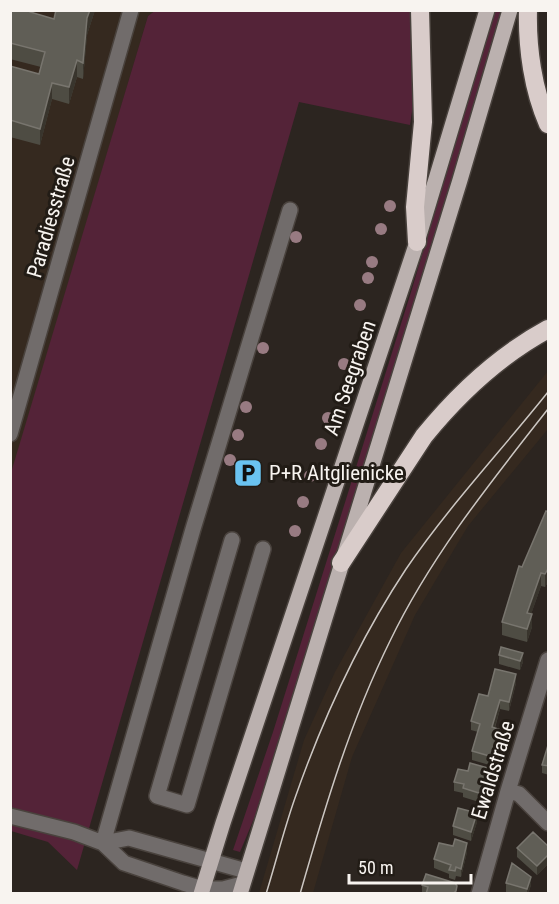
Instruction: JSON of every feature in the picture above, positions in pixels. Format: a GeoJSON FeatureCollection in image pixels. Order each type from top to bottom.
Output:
{"type":"FeatureCollection","features":[{"type":"Feature","properties":{"kind":"highway"},"geometry":{"type":"LineString","coordinates":[[417,242],[416,207],[423,122],[420,10]]}},
{"type":"Feature","properties":{"kind":"highway"},"geometry":{"type":"LineString","coordinates":[[528,10],[531,57],[542,111],[549,124]]}},
{"type":"Feature","properties":{"kind":"highway"},"geometry":{"type":"LineString","coordinates":[[341,563],[424,435],[438,419],[482,375],[513,351],[549,329]]}},
{"type":"Feature","properties":{"kind":"main road","name":"Am Seegraben"},"geometry":{"type":"LineString","coordinates":[[202,891],[417,242],[487,10]]}},
{"type":"Feature","properties":{"kind":"main road"},"geometry":{"type":"LineString","coordinates":[[243,883],[457,191],[510,10]]}},
{"type":"Feature","properties":{"kind":"street","name":"Paradiesstraße"},"geometry":{"type":"LineString","coordinates":[[10,434],[131,10]]}},
{"type":"Feature","properties":{"kind":"street"},"geometry":{"type":"LineString","coordinates":[[103,843],[197,518],[290,210]]}},
{"type":"Feature","properties":{"kind":"street"},"geometry":{"type":"LineString","coordinates":[[232,540],[157,795],[187,805],[263,549]]}},
{"type":"Feature","properties":{"kind":"street","name":"Ewaldstraße"},"geometry":{"type":"LineString","coordinates":[[479,894],[508,790],[549,660]]}},
{"type":"Feature","properties":{"kind":"street"},"geometry":{"type":"LineString","coordinates":[[508,790],[519,794],[530,803],[549,824]]}},
{"type":"Feature","properties":{"kind":"street"},"geometry":{"type":"LineString","coordinates":[[10,816],[74,832],[103,843],[124,863],[202,891],[223,889],[243,883]]}},
{"type":"Feature","properties":{"kind":"street"},"geometry":{"type":"LineString","coordinates":[[103,843],[129,838],[211,861],[243,883]]}},
{"type":"Feature","properties":{"kind":"shaded area"},"geometry":{"type":"Polygon","coordinates":[[[156,10],[413,11],[415,91],[410,125],[299,102],[77,870],[48,842],[11,831],[10,476],[148,16],[156,10]]]}},
{"type":"Feature","properties":{"kind":"shaded area"},"geometry":{"type":"Polygon","coordinates":[[[11,11],[156,11],[148,16],[11,476],[11,11]]]}},
{"type":"Feature","properties":{"kind":"shaded area"},"geometry":{"type":"Polygon","coordinates":[[[495,11],[502,11],[419,290],[255,816],[240,852],[233,850],[273,732],[411,292],[495,11]]]}},
{"type":"Feature","properties":{"kind":"shaded area"},"geometry":{"type":"Polygon","coordinates":[[[548,371],[548,429],[468,526],[415,615],[352,757],[313,893],[259,893],[304,740],[335,672],[401,553],[548,371]]]}},
{"type":"Feature","properties":{"kind":"building"},"geometry":{"type":"Polygon","coordinates":[[[10,10],[30,10],[30,12],[54,19],[56,10],[90,10],[87,18],[83,63],[77,60],[69,87],[52,83],[40,129],[10,120],[10,66],[39,74],[45,52],[10,43],[10,10]]]}},
{"type":"Feature","properties":{"kind":"building"},"geometry":{"type":"Polygon","coordinates":[[[546,511],[549,512],[549,567],[545,574],[541,573],[527,613],[532,614],[527,629],[502,622],[519,566],[522,567],[546,511]]]}},
{"type":"Feature","properties":{"kind":"building"},"geometry":{"type":"Polygon","coordinates":[[[501,647],[523,653],[520,661],[499,655],[501,647]]]}},
{"type":"Feature","properties":{"kind":"building"},"geometry":{"type":"Polygon","coordinates":[[[495,669],[516,674],[509,702],[500,700],[492,727],[501,730],[493,757],[472,751],[480,724],[471,721],[479,694],[488,696],[495,669]]]}},
{"type":"Feature","properties":{"kind":"building"},"geometry":{"type":"Polygon","coordinates":[[[549,742],[549,766],[542,765],[549,742]]]}},
{"type":"Feature","properties":{"kind":"building"},"geometry":{"type":"Polygon","coordinates":[[[470,763],[488,768],[482,794],[463,788],[464,784],[454,782],[458,769],[468,771],[470,763]]]}},
{"type":"Feature","properties":{"kind":"building"},"geometry":{"type":"Polygon","coordinates":[[[458,808],[477,813],[471,832],[453,826],[458,808]]]}},
{"type":"Feature","properties":{"kind":"building"},"geometry":{"type":"Polygon","coordinates":[[[533,832],[549,847],[549,854],[537,866],[517,848],[533,832]]]}},
{"type":"Feature","properties":{"kind":"building"},"geometry":{"type":"Polygon","coordinates":[[[455,839],[467,843],[461,869],[456,867],[455,871],[449,870],[451,865],[434,859],[439,843],[453,846],[455,839]]]}},
{"type":"Feature","properties":{"kind":"building"},"geometry":{"type":"Polygon","coordinates":[[[512,863],[531,877],[527,889],[506,883],[512,863]]]}},
{"type":"Feature","properties":{"kind":"building"},"geometry":{"type":"Polygon","coordinates":[[[426,874],[455,883],[456,891],[452,894],[426,894],[428,887],[422,885],[426,874]]]}},
{"type":"Feature","properties":{"kind":"tram line"},"geometry":{"type":"LineString","coordinates":[[266,894],[306,768],[343,680],[373,623],[406,569],[457,501],[548,392]]}},
{"type":"Feature","properties":{"kind":"tram line"},"geometry":{"type":"LineString","coordinates":[[300,894],[329,797],[351,734],[390,641],[424,579],[443,550],[483,493],[548,409]]}},
{"type":"Feature","properties":{"kind":"place","name":"P+R Altglienicke"},"geometry":{"type":"Point","coordinates":[248,473]}}]}
